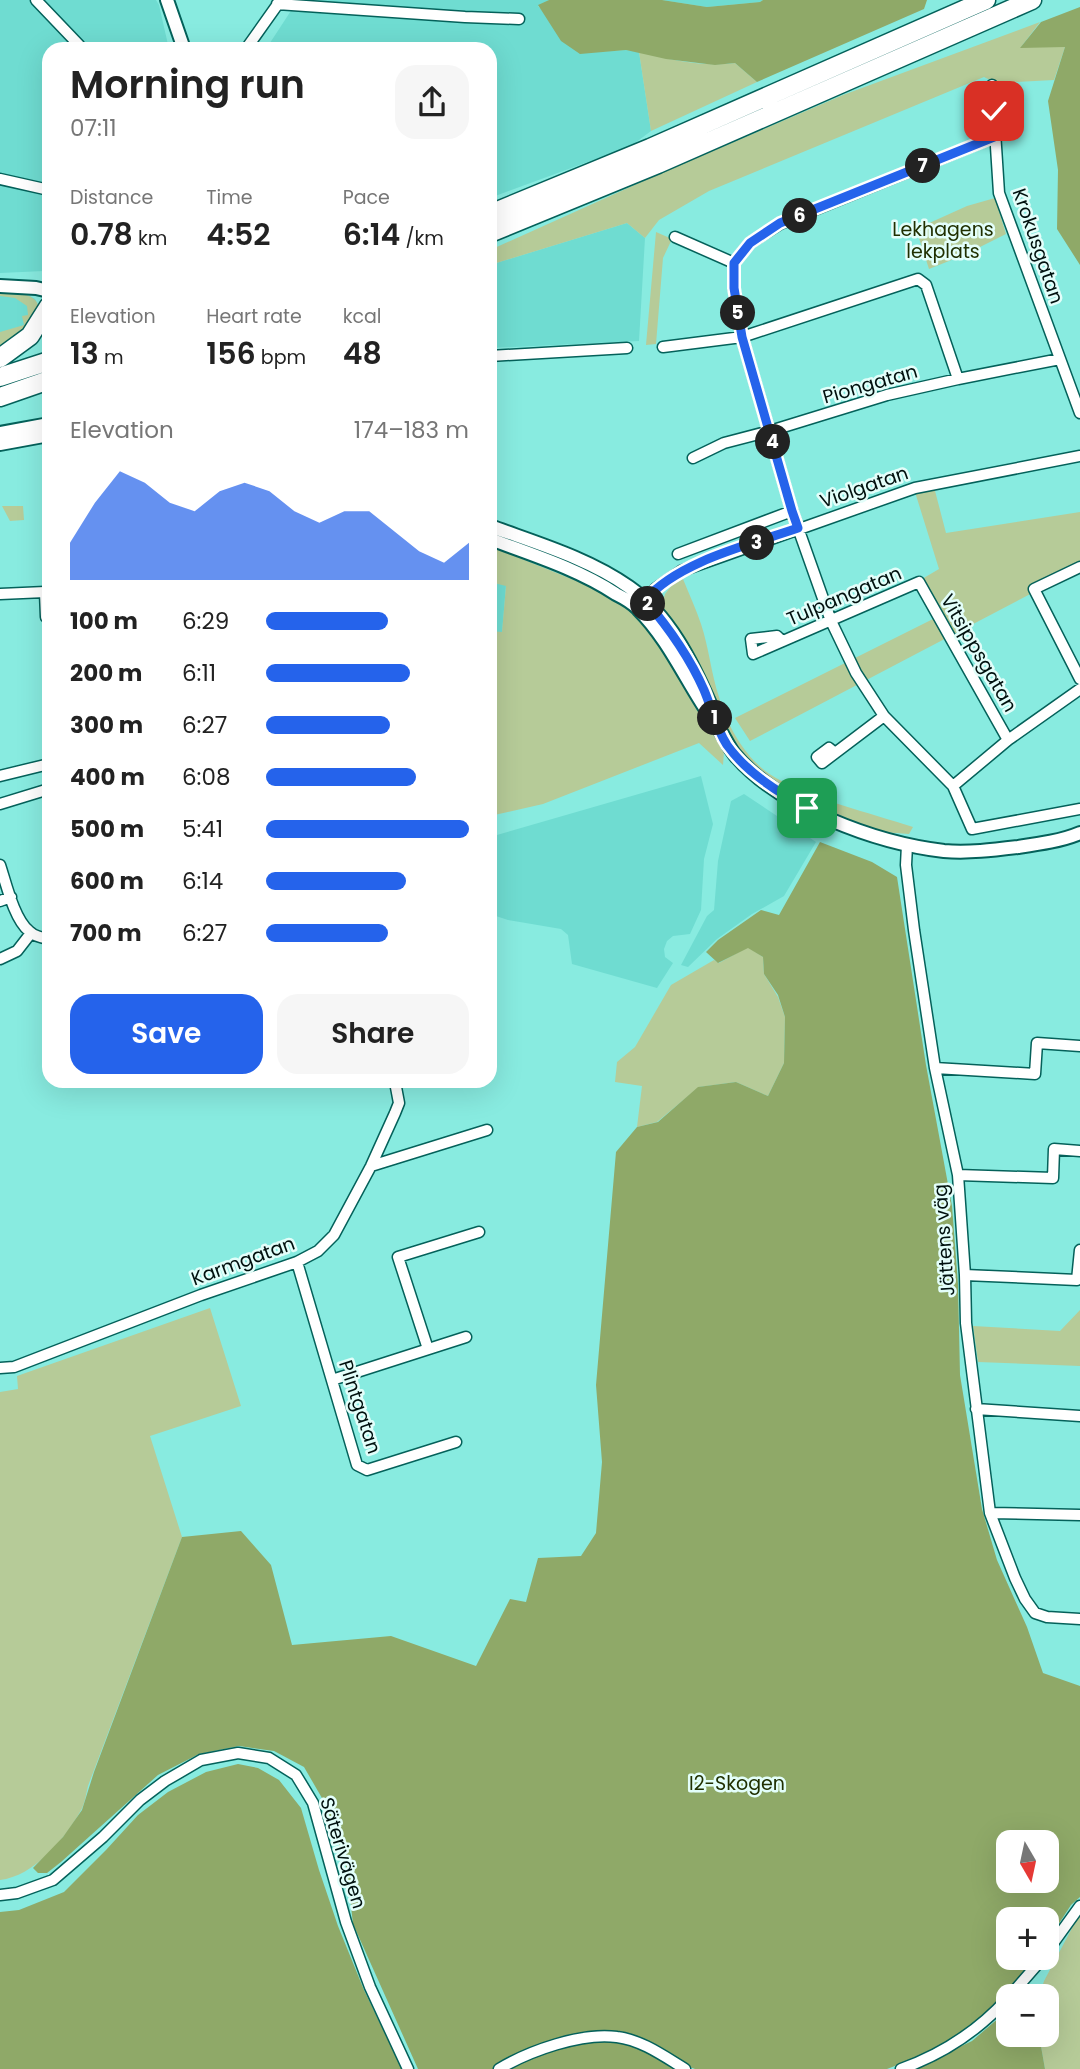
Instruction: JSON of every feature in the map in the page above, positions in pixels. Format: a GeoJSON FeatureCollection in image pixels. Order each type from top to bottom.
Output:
{"type":"FeatureCollection","features":[{"type":"Feature","properties":{"kind":"highway"},"geometry":{"type":"LineString","coordinates":[[497,211],[650,148],[986,0]]}},
{"type":"Feature","properties":{"kind":"highway"},"geometry":{"type":"LineString","coordinates":[[497,230],[610,184],[1032,0]]}},
{"type":"Feature","properties":{"kind":"highway"},"geometry":{"type":"LineString","coordinates":[[0,358],[30,336],[42,317]]}},
{"type":"Feature","properties":{"kind":"highway"},"geometry":{"type":"LineString","coordinates":[[0,377],[42,363]]}},
{"type":"Feature","properties":{"kind":"highway"},"geometry":{"type":"LineString","coordinates":[[0,397],[42,382]]}},
{"type":"Feature","properties":{"kind":"street"},"geometry":{"type":"LineString","coordinates":[[36,0],[76,42]]}},
{"type":"Feature","properties":{"kind":"street"},"geometry":{"type":"LineString","coordinates":[[167,0],[182,42]]}},
{"type":"Feature","properties":{"kind":"street"},"geometry":{"type":"LineString","coordinates":[[251,42],[279,2],[519,19]]}},
{"type":"Feature","properties":{"kind":"street","name":"Krokusgatan"},"geometry":{"type":"LineString","coordinates":[[992,85],[999,192],[1080,413]]}},
{"type":"Feature","properties":{"kind":"street"},"geometry":{"type":"LineString","coordinates":[[994,137],[780,223],[750,243],[734,263],[734,288],[742,337],[792,511],[831,621],[856,673],[884,716],[953,786],[972,829],[1080,809]]}},
{"type":"Feature","properties":{"kind":"street"},"geometry":{"type":"LineString","coordinates":[[0,179],[42,188]]}},
{"type":"Feature","properties":{"kind":"street"},"geometry":{"type":"LineString","coordinates":[[675,237],[734,263]]}},
{"type":"Feature","properties":{"kind":"street"},"geometry":{"type":"LineString","coordinates":[[663,347],[742,337],[918,279],[926,285],[958,379]]}},
{"type":"Feature","properties":{"kind":"street"},"geometry":{"type":"LineString","coordinates":[[0,286],[42,289]]}},
{"type":"Feature","properties":{"kind":"street"},"geometry":{"type":"LineString","coordinates":[[497,356],[627,348]]}},
{"type":"Feature","properties":{"kind":"street","name":"Piongatan"},"geometry":{"type":"LineString","coordinates":[[693,458],[724,443],[887,395],[1060,359]]}},
{"type":"Feature","properties":{"kind":"street"},"geometry":{"type":"LineString","coordinates":[[0,433],[42,425]]}},
{"type":"Feature","properties":{"kind":"street"},"geometry":{"type":"LineString","coordinates":[[0,444],[42,436]]}},
{"type":"Feature","properties":{"kind":"street","name":"Violgatan"},"geometry":{"type":"LineString","coordinates":[[641,604],[656,587],[681,570],[798,528],[934,483],[1080,456]]}},
{"type":"Feature","properties":{"kind":"street"},"geometry":{"type":"LineString","coordinates":[[678,554],[792,511]]}},
{"type":"Feature","properties":{"kind":"street"},"geometry":{"type":"LineString","coordinates":[[497,529],[586,563],[629,587],[641,604],[679,642],[704,689],[715,723],[727,744],[751,771],[785,796],[857,830],[907,845],[946,851],[983,851],[1041,844],[1080,833]]}},
{"type":"Feature","properties":{"kind":"street"},"geometry":{"type":"LineString","coordinates":[[497,542],[595,580],[641,604]]}},
{"type":"Feature","properties":{"kind":"street"},"geometry":{"type":"LineString","coordinates":[[1080,566],[1034,589],[1080,680]]}},
{"type":"Feature","properties":{"kind":"street","name":"Tulpangatan"},"geometry":{"type":"LineString","coordinates":[[782,641],[919,582]]}},
{"type":"Feature","properties":{"kind":"street","name":"Vitsippsgatan"},"geometry":{"type":"LineString","coordinates":[[919,582],[1008,740]]}},
{"type":"Feature","properties":{"kind":"street"},"geometry":{"type":"LineString","coordinates":[[0,594],[42,592]]}},
{"type":"Feature","properties":{"kind":"street"},"geometry":{"type":"LineString","coordinates":[[953,786],[1008,740],[1080,689]]}},
{"type":"Feature","properties":{"kind":"street"},"geometry":{"type":"LineString","coordinates":[[835,753],[884,716]]}},
{"type":"Feature","properties":{"kind":"street"},"geometry":{"type":"LineString","coordinates":[[0,776],[42,766]]}},
{"type":"Feature","properties":{"kind":"street"},"geometry":{"type":"LineString","coordinates":[[0,804],[42,791]]}},
{"type":"Feature","properties":{"kind":"street","name":"Jättens väg"},"geometry":{"type":"LineString","coordinates":[[907,845],[906,865],[914,930],[935,1068],[958,1175],[966,1323],[990,1513],[1024,1599],[1035,1613],[1047,1617],[1080,1619]]}},
{"type":"Feature","properties":{"kind":"street"},"geometry":{"type":"LineString","coordinates":[[0,865],[19,918],[31,933],[42,937]]}},
{"type":"Feature","properties":{"kind":"street"},"geometry":{"type":"LineString","coordinates":[[0,901],[12,897]]}},
{"type":"Feature","properties":{"kind":"street"},"geometry":{"type":"LineString","coordinates":[[0,959],[17,951],[31,933]]}},
{"type":"Feature","properties":{"kind":"street"},"geometry":{"type":"LineString","coordinates":[[935,1068],[1035,1074],[1037,1043],[1080,1046]]}},
{"type":"Feature","properties":{"kind":"street","name":"Karmgatan"},"geometry":{"type":"LineString","coordinates":[[0,1368],[14,1367],[201,1295],[297,1262],[318,1251],[334,1235],[371,1166],[399,1103],[397,1088]]}},
{"type":"Feature","properties":{"kind":"street"},"geometry":{"type":"LineString","coordinates":[[371,1166],[487,1130]]}},
{"type":"Feature","properties":{"kind":"street"},"geometry":{"type":"LineString","coordinates":[[958,1175],[1052,1178],[1054,1149],[1080,1151]]}},
{"type":"Feature","properties":{"kind":"street"},"geometry":{"type":"LineString","coordinates":[[428,1349],[398,1257],[479,1232]]}},
{"type":"Feature","properties":{"kind":"street"},"geometry":{"type":"LineString","coordinates":[[965,1275],[1077,1280],[1080,1250]]}},
{"type":"Feature","properties":{"kind":"street","name":"Plintgatan"},"geometry":{"type":"LineString","coordinates":[[297,1262],[357,1465],[367,1470],[456,1442]]}},
{"type":"Feature","properties":{"kind":"street"},"geometry":{"type":"LineString","coordinates":[[332,1380],[466,1338]]}},
{"type":"Feature","properties":{"kind":"street"},"geometry":{"type":"LineString","coordinates":[[976,1409],[1080,1416]]}},
{"type":"Feature","properties":{"kind":"street"},"geometry":{"type":"LineString","coordinates":[[990,1513],[1080,1515]]}},
{"type":"Feature","properties":{"kind":"street","name":"Säterivägen"},"geometry":{"type":"LineString","coordinates":[[0,1895],[17,1893],[53,1880],[103,1837],[139,1800],[201,1760],[238,1753],[270,1758],[296,1775],[313,1803],[346,1922],[370,1987],[408,2069]]}},
{"type":"Feature","properties":{"kind":"street"},"geometry":{"type":"LineString","coordinates":[[1059,1935],[1080,1906]]}},
{"type":"Feature","properties":{"kind":"street"},"geometry":{"type":"LineString","coordinates":[[1020,1984],[1033,1970]]}},
{"type":"Feature","properties":{"kind":"street"},"geometry":{"type":"LineString","coordinates":[[901,2069],[963,2039],[996,2011]]}},
{"type":"Feature","properties":{"kind":"street"},"geometry":{"type":"LineString","coordinates":[[499,2069],[550,2046],[597,2036],[619,2037],[651,2049],[685,2069]]}},
{"type":"Feature","properties":{"kind":"shaded area"},"geometry":{"type":"Polygon","coordinates":[[[0,0],[156,0],[167,42],[42,42],[42,271],[0,273],[0,0]]]}},
{"type":"Feature","properties":{"kind":"shaded area"},"geometry":{"type":"Polygon","coordinates":[[[298,0],[549,0],[538,6],[580,53],[626,50],[639,52],[651,131],[631,146],[497,195],[497,42],[271,42],[298,0]]]}},
{"type":"Feature","properties":{"kind":"shaded area"},"geometry":{"type":"Polygon","coordinates":[[[662,0],[763,0],[707,7],[662,0]]]}},
{"type":"Feature","properties":{"kind":"shaded area"},"geometry":{"type":"Polygon","coordinates":[[[627,223],[645,238],[639,341],[497,348],[497,263],[627,223]]]}},
{"type":"Feature","properties":{"kind":"shaded area"},"geometry":{"type":"Polygon","coordinates":[[[0,291],[30,296],[38,306],[36,316],[0,351],[0,291]]]}},
{"type":"Feature","properties":{"kind":"shaded area"},"geometry":{"type":"Polygon","coordinates":[[[497,583],[506,585],[502,633],[497,632],[497,583]]]}},
{"type":"Feature","properties":{"kind":"shaded area"},"geometry":{"type":"Polygon","coordinates":[[[701,776],[713,824],[704,859],[701,910],[690,934],[673,936],[667,941],[665,957],[673,963],[657,988],[572,964],[568,935],[561,929],[497,916],[497,835],[701,776]]]}},
{"type":"Feature","properties":{"kind":"shaded area"},"geometry":{"type":"Polygon","coordinates":[[[744,794],[816,842],[784,896],[752,914],[717,939],[688,967],[681,965],[707,916],[714,910],[718,861],[731,801],[744,794]]]}},
{"type":"Feature","properties":{"kind":"green space"},"geometry":{"type":"Polygon","coordinates":[[[549,0],[662,0],[707,7],[763,0],[927,0],[924,9],[757,82],[735,63],[715,65],[666,59],[626,50],[580,54],[561,41],[538,5],[549,0]]]}},
{"type":"Feature","properties":{"kind":"green space"},"geometry":{"type":"Polygon","coordinates":[[[1080,7],[1080,265],[1057,229],[1058,170],[1048,101],[1065,47],[1020,48],[1041,22],[1080,7]]]}},
{"type":"Feature","properties":{"kind":"green space"},"geometry":{"type":"Polygon","coordinates":[[[1040,22],[1021,47],[1065,47],[1054,80],[996,83],[984,77],[709,191],[659,220],[645,238],[627,223],[497,263],[497,247],[843,95],[1040,22]]]}},
{"type":"Feature","properties":{"kind":"green space"},"geometry":{"type":"Polygon","coordinates":[[[639,52],[699,63],[735,63],[757,82],[651,131],[639,52]]]}},
{"type":"Feature","properties":{"kind":"green space","name":"Lekhagens lekplats"},"geometry":{"type":"Polygon","coordinates":[[[995,198],[1006,234],[929,269],[916,229],[967,206],[995,198]]]}},
{"type":"Feature","properties":{"kind":"green space"},"geometry":{"type":"Polygon","coordinates":[[[656,232],[672,239],[663,258],[656,344],[646,345],[656,232]]]}},
{"type":"Feature","properties":{"kind":"green space"},"geometry":{"type":"Polygon","coordinates":[[[0,291],[27,295],[38,305],[38,312],[28,328],[0,351],[0,332],[24,325],[22,316],[28,315],[27,306],[15,298],[0,296],[0,291]]]}},
{"type":"Feature","properties":{"kind":"green space"},"geometry":{"type":"Polygon","coordinates":[[[934,487],[946,533],[1080,512],[1080,568],[750,741],[735,718],[941,615],[922,579],[939,569],[915,492],[934,487]]]}},
{"type":"Feature","properties":{"kind":"green space"},"geometry":{"type":"Polygon","coordinates":[[[2,506],[23,506],[24,520],[10,521],[2,506]]]}},
{"type":"Feature","properties":{"kind":"green space"},"geometry":{"type":"Polygon","coordinates":[[[497,549],[599,590],[634,614],[668,657],[690,691],[724,752],[723,765],[699,743],[543,804],[497,814],[497,632],[502,632],[506,586],[497,584],[497,549]]]}},
{"type":"Feature","properties":{"kind":"green space"},"geometry":{"type":"Polygon","coordinates":[[[683,579],[701,624],[723,709],[733,732],[748,754],[766,771],[792,786],[826,800],[913,827],[909,834],[878,831],[818,806],[771,780],[745,756],[734,742],[686,642],[662,605],[665,594],[672,585],[683,579]]]}},
{"type":"Feature","properties":{"kind":"green space","name":"I2-Skogen"},"geometry":{"type":"Polygon","coordinates":[[[820,842],[872,862],[897,877],[926,1065],[952,1206],[958,1284],[960,1375],[982,1509],[997,1560],[1027,1627],[1043,1673],[1080,1686],[1080,1897],[1059,1924],[1059,1907],[996,1907],[996,1970],[1026,1970],[1013,1984],[996,1984],[996,2003],[962,2034],[916,2058],[887,2069],[695,2069],[652,2044],[621,2033],[595,2033],[506,2060],[493,2069],[418,2069],[353,1924],[347,1870],[326,1805],[304,1767],[274,1751],[239,1746],[199,1754],[158,1775],[47,1873],[38,1873],[33,1868],[63,1837],[82,1810],[182,1537],[241,1531],[271,1565],[292,1645],[391,1636],[476,1666],[510,1599],[526,1602],[538,1558],[581,1556],[596,1533],[602,1462],[596,1385],[616,1152],[637,1127],[658,1122],[698,1087],[736,1082],[768,1096],[784,1063],[785,1017],[778,995],[764,974],[763,957],[748,948],[718,963],[706,952],[718,940],[761,910],[779,915],[820,842]]]}},
{"type":"Feature","properties":{"kind":"green space"},"geometry":{"type":"Polygon","coordinates":[[[748,947],[763,957],[764,974],[778,997],[785,1017],[784,1063],[768,1096],[736,1082],[699,1087],[657,1122],[637,1127],[642,1086],[615,1082],[617,1062],[635,1047],[671,985],[714,960],[719,963],[748,947]]]}},
{"type":"Feature","properties":{"kind":"green space"},"geometry":{"type":"Polygon","coordinates":[[[210,1308],[241,1406],[150,1436],[182,1537],[88,1786],[82,1809],[66,1834],[47,1855],[25,1872],[0,1880],[0,1392],[18,1389],[17,1376],[210,1308]]]}},
{"type":"Feature","properties":{"kind":"green space"},"geometry":{"type":"Polygon","coordinates":[[[1080,1310],[1080,1366],[978,1362],[973,1326],[1060,1331],[1080,1310]]]}},
{"type":"Feature","properties":{"kind":"green space"},"geometry":{"type":"Polygon","coordinates":[[[238,1764],[258,1768],[279,1780],[301,1808],[338,1926],[364,1990],[402,2069],[0,2069],[0,1912],[19,1910],[64,1892],[138,1815],[168,1792],[206,1772],[238,1764]]]}},
{"type":"Feature","properties":{"kind":"green space"},"geometry":{"type":"Polygon","coordinates":[[[1080,1913],[1080,2069],[1045,2069],[1041,2047],[1059,2047],[1059,1984],[1043,1984],[1050,1970],[1059,1970],[1059,1953],[1080,1913]]]}},
{"type":"Feature","properties":{"kind":"green space"},"geometry":{"type":"Polygon","coordinates":[[[996,2020],[996,2047],[1041,2047],[1045,2069],[913,2069],[972,2041],[996,2020]]]}},
{"type":"Feature","properties":{"kind":"green space"},"geometry":{"type":"Polygon","coordinates":[[[618,2039],[650,2051],[684,2069],[505,2069],[551,2049],[578,2042],[618,2039]]]}},
{"type":"Feature","properties":{"kind":"route"},"geometry":{"type":"LineString","coordinates":[[807,808],[785,796],[751,771],[727,744],[715,723],[704,689],[679,642],[645,600],[656,587],[681,570],[798,528],[742,337],[734,288],[734,263],[750,243],[780,223],[994,137],[994,111]]}}]}
